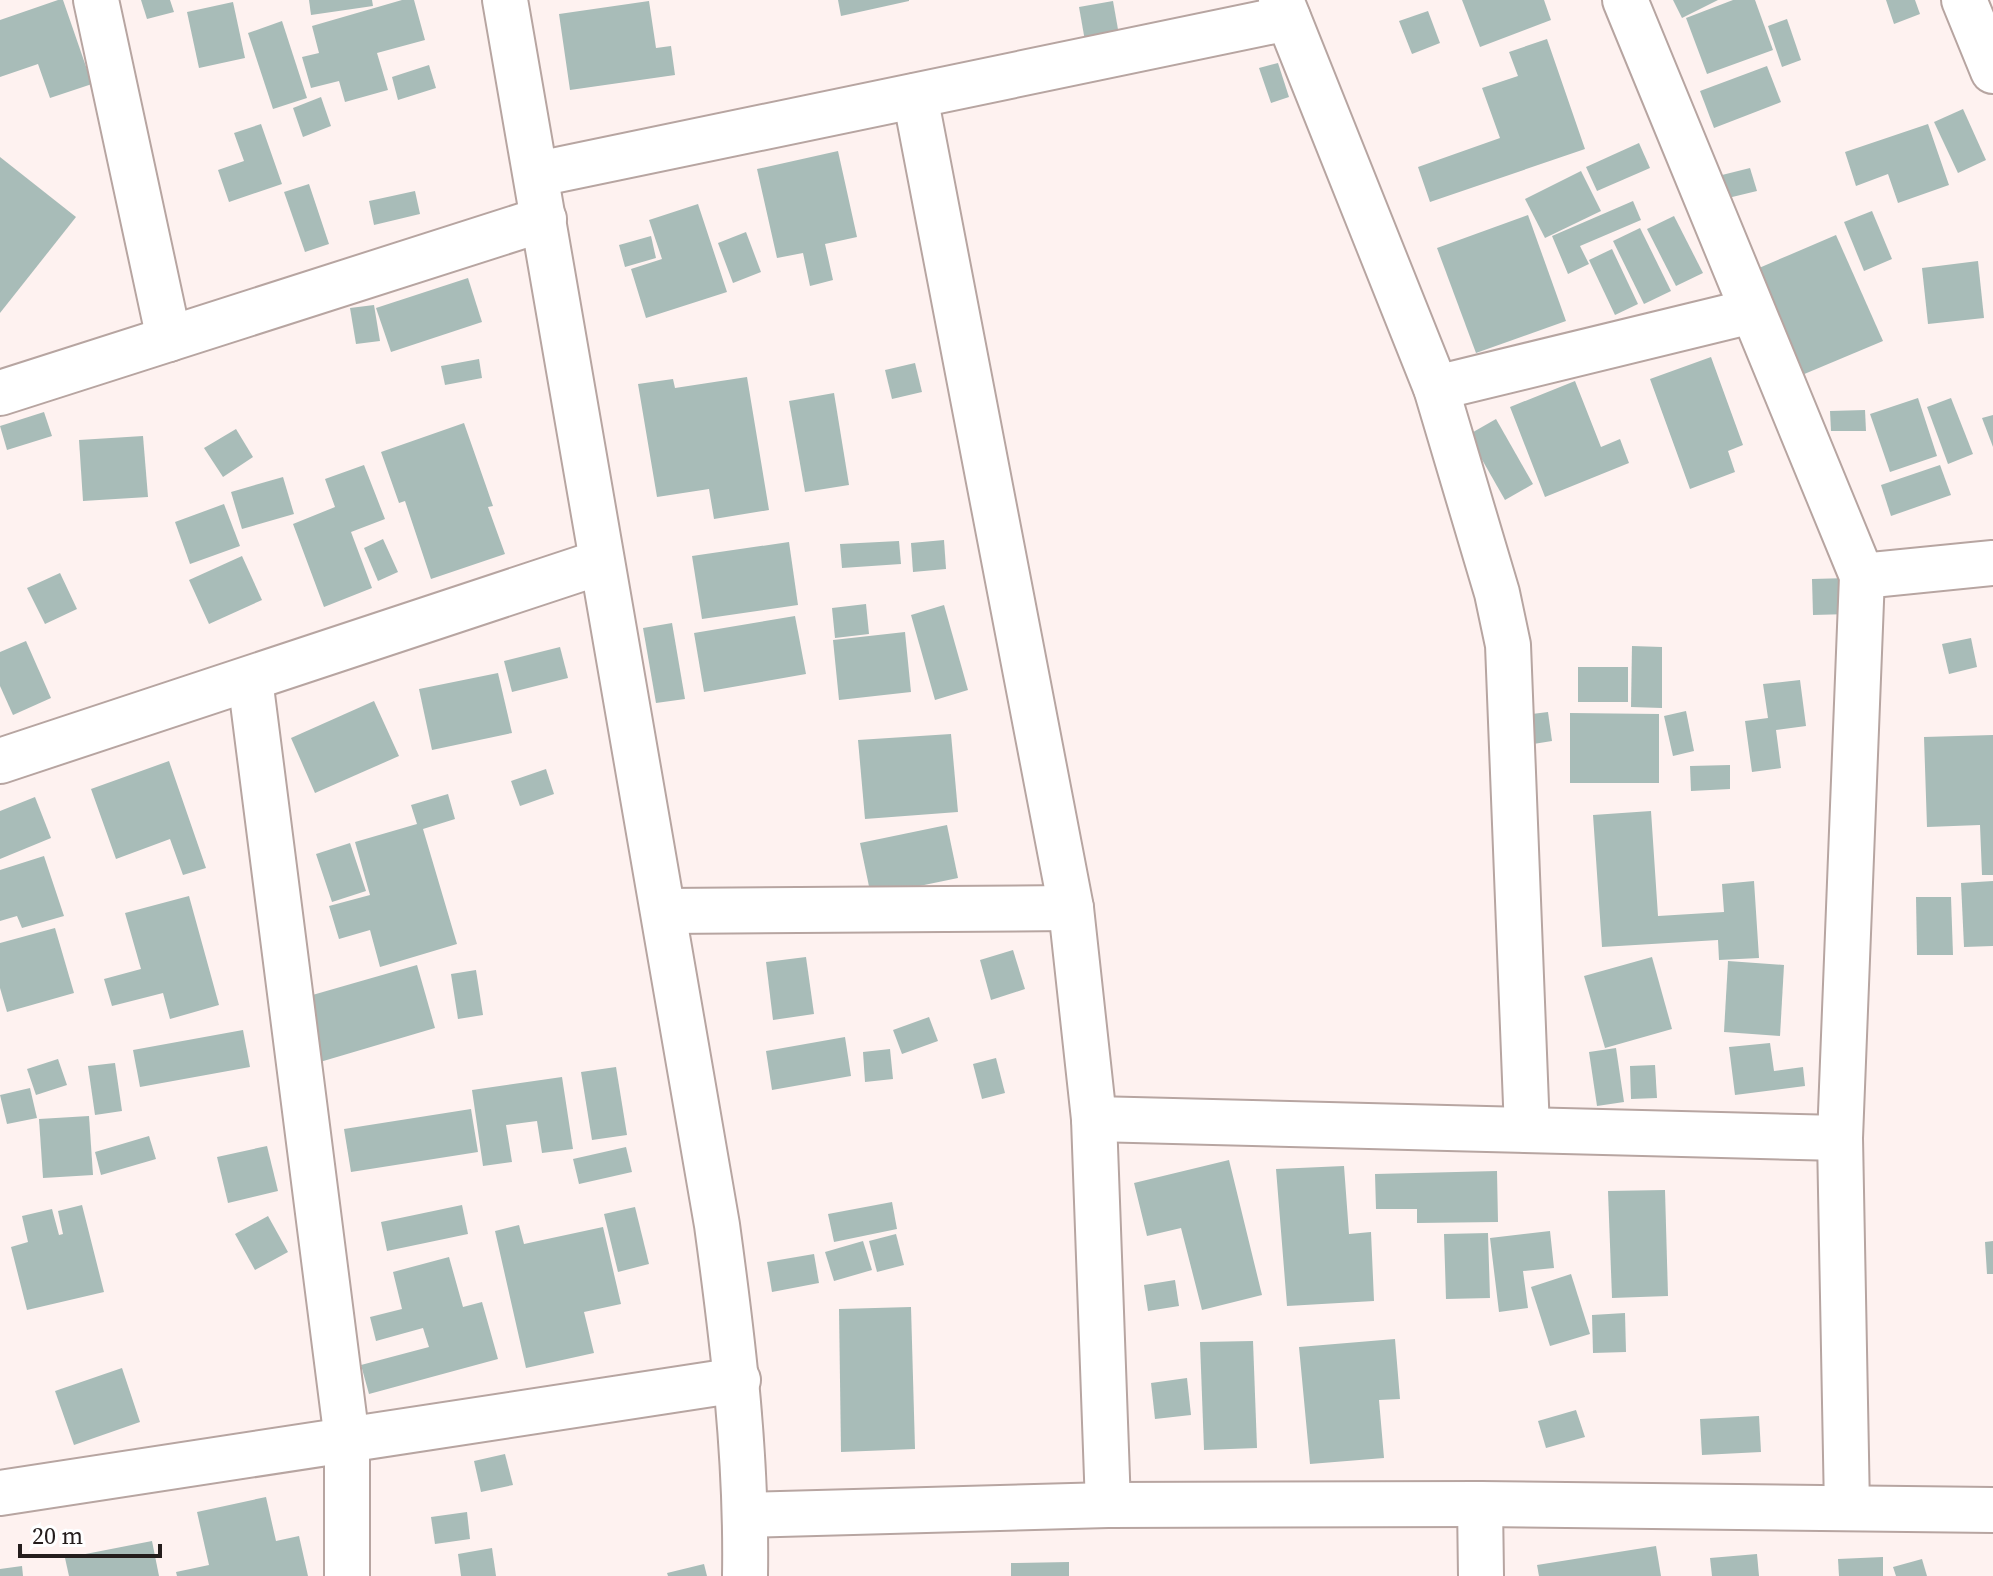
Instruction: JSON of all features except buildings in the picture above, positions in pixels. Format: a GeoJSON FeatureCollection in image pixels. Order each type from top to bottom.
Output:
{"type":"FeatureCollection","features":[{"type":"Feature","properties":{"kind":"street"},"geometry":{"type":"LineString","coordinates":[[96,0],[169,339]]}},
{"type":"Feature","properties":{"kind":"street"},"geometry":{"type":"LineString","coordinates":[[505,0],[538,174],[601,562],[666,911],[717,1225],[738,1380],[746,1515],[745,1576]]}},
{"type":"Feature","properties":{"kind":"street"},"geometry":{"type":"LineString","coordinates":[[1625,0],[1862,576],[1840,1138],[1847,1508]]}},
{"type":"Feature","properties":{"kind":"street"},"geometry":{"type":"LineString","coordinates":[[1964,0],[1993,71]]}},
{"type":"Feature","properties":{"kind":"street"},"geometry":{"type":"LineString","coordinates":[[538,174],[915,96],[1284,9],[1436,388],[1497,593],[1508,645],[1527,1130]]}},
{"type":"Feature","properties":{"kind":"street"},"geometry":{"type":"LineString","coordinates":[[915,96],[1071,908],[1094,1119],[1108,1505]]}},
{"type":"Feature","properties":{"kind":"street"},"geometry":{"type":"LineString","coordinates":[[0,393],[544,219]]}},
{"type":"Feature","properties":{"kind":"street"},"geometry":{"type":"LineString","coordinates":[[1436,388],[1752,311]]}},
{"type":"Feature","properties":{"kind":"street"},"geometry":{"type":"LineString","coordinates":[[0,761],[601,562]]}},
{"type":"Feature","properties":{"kind":"street"},"geometry":{"type":"LineString","coordinates":[[1862,576],[1993,563]]}},
{"type":"Feature","properties":{"kind":"street"},"geometry":{"type":"LineString","coordinates":[[250,679],[347,1440],[347,1576]]}},
{"type":"Feature","properties":{"kind":"street"},"geometry":{"type":"LineString","coordinates":[[666,911],[1071,908]]}},
{"type":"Feature","properties":{"kind":"street"},"geometry":{"type":"LineString","coordinates":[[1094,1119],[1840,1138]]}},
{"type":"Feature","properties":{"kind":"street"},"geometry":{"type":"LineString","coordinates":[[0,1493],[738,1380]]}},
{"type":"Feature","properties":{"kind":"street"},"geometry":{"type":"LineString","coordinates":[[746,1515],[1108,1505],[1480,1504],[1993,1510]]}},
{"type":"Feature","properties":{"kind":"street"},"geometry":{"type":"LineString","coordinates":[[1480,1504],[1481,1576]]}}]}
